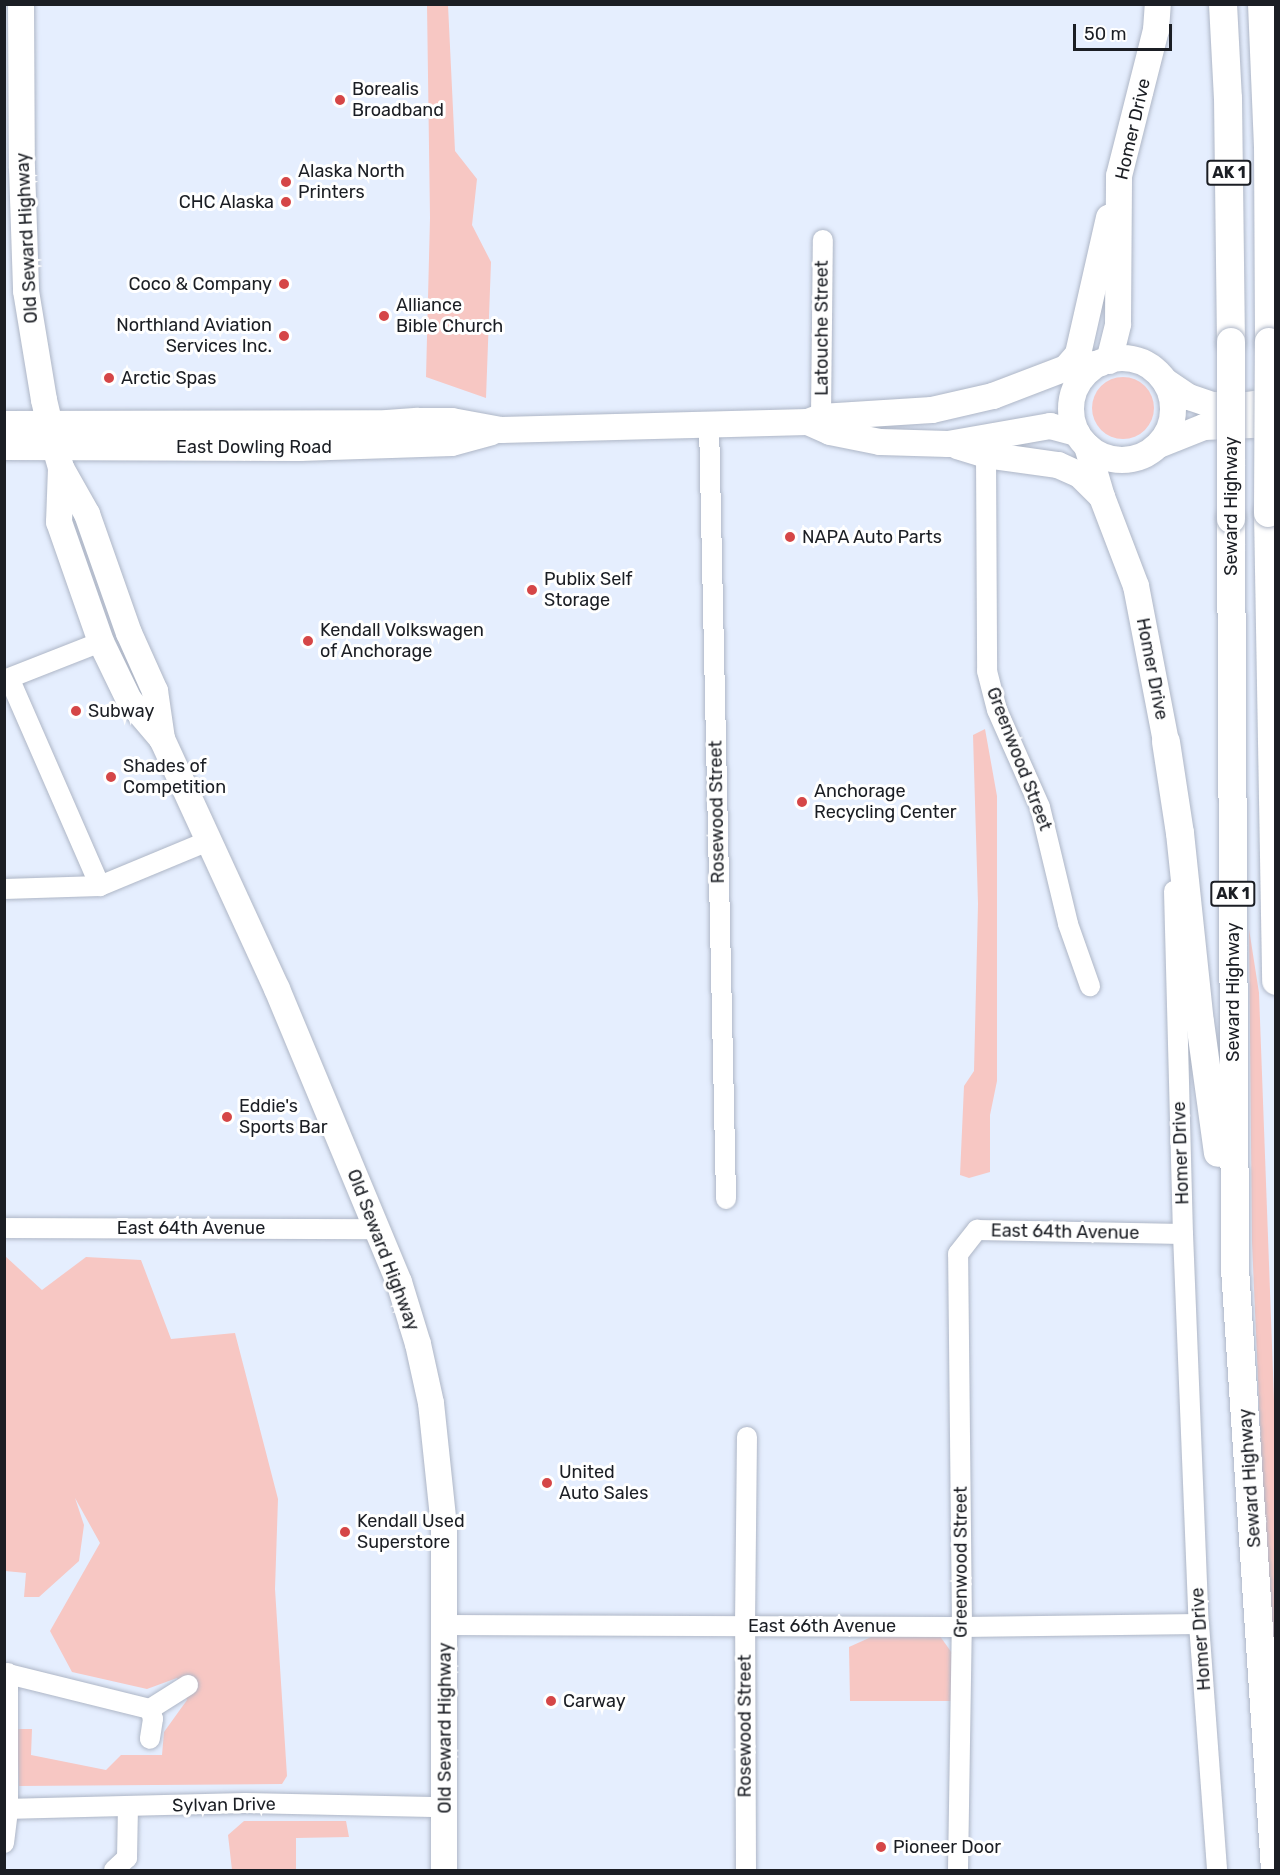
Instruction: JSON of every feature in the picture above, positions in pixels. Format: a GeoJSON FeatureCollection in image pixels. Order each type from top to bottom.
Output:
{"type":"FeatureCollection","features":[{"type":"Feature","properties":{"kind":"highway","name":"Seward Highway"},"geometry":{"type":"LineString","coordinates":[[1223,4],[1228,98],[1231,342],[1235,1269],[1275,1870]]}},
{"type":"Feature","properties":{"kind":"highway","name":"Seward Highway"},"geometry":{"type":"LineString","coordinates":[[1262,4],[1268,146],[1268,513],[1275,981]]}},
{"type":"Feature","properties":{"kind":"highway"},"geometry":{"type":"LineString","coordinates":[[1166,742],[1180,833],[1200,1022],[1235,1269]]}},
{"type":"Feature","properties":{"kind":"main road","name":"Old Seward Highway"},"geometry":{"type":"LineString","coordinates":[[21,4],[22,168],[26,291],[55,446],[59,522],[101,642],[129,700],[162,739],[277,989],[378,1229],[411,1322],[431,1403],[444,1527],[446,1625],[444,1870]]}},
{"type":"Feature","properties":{"kind":"main road","name":"Homer Drive"},"geometry":{"type":"LineString","coordinates":[[1105,362],[1118,324],[1119,176],[1156,30],[1158,4]]}},
{"type":"Feature","properties":{"kind":"main road"},"geometry":{"type":"LineString","coordinates":[[1066,368],[1078,354],[1084,335],[1119,176]]}},
{"type":"Feature","properties":{"kind":"main road"},"geometry":{"type":"LineString","coordinates":[[1275,401],[1246,405],[1212,405],[1189,397],[1144,363],[1131,359],[1105,362],[1087,372],[1077,385],[1072,401],[1072,417],[1082,440],[1101,455],[1116,460],[1133,459],[1148,453],[1159,445],[1204,427],[1275,424]]}},
{"type":"Feature","properties":{"kind":"main road","name":"East Dowling Road"},"geometry":{"type":"LineString","coordinates":[[4,447],[55,446],[418,421],[452,421],[501,430],[709,424],[932,410],[993,396],[1066,368],[1105,362]]}},
{"type":"Feature","properties":{"kind":"main road"},"geometry":{"type":"LineString","coordinates":[[1159,445],[1167,434],[1173,414],[1171,393],[1165,381]]}},
{"type":"Feature","properties":{"kind":"main road","name":"East Dowling Road"},"geometry":{"type":"LineString","coordinates":[[814,419],[830,432],[880,442],[948,444],[1050,426],[1082,440]]}},
{"type":"Feature","properties":{"kind":"main road","name":"East Dowling Road"},"geometry":{"type":"LineString","coordinates":[[4,424],[55,446]]}},
{"type":"Feature","properties":{"kind":"main road","name":"Homer Drive"},"geometry":{"type":"LineString","coordinates":[[1082,440],[1136,586],[1166,742]]}},
{"type":"Feature","properties":{"kind":"main road"},"geometry":{"type":"LineString","coordinates":[[948,444],[986,454],[1058,465],[1080,475],[1102,496]]}},
{"type":"Feature","properties":{"kind":"main road","name":"Old Seward Highway"},"geometry":{"type":"LineString","coordinates":[[55,446],[87,514],[129,633],[155,691],[162,739]]}},
{"type":"Feature","properties":{"kind":"street","name":"Latouche Street"},"geometry":{"type":"LineString","coordinates":[[814,419],[823,240]]}},
{"type":"Feature","properties":{"kind":"street","name":"Rosewood Street"},"geometry":{"type":"LineString","coordinates":[[709,424],[726,1199]]}},
{"type":"Feature","properties":{"kind":"street","name":"Greenwood Street"},"geometry":{"type":"LineString","coordinates":[[986,454],[987,671],[997,710],[1040,807],[1068,924],[1090,986]]}},
{"type":"Feature","properties":{"kind":"street"},"geometry":{"type":"LineString","coordinates":[[100,886],[7,680],[101,642]]}},
{"type":"Feature","properties":{"kind":"street","name":"Homer Drive"},"geometry":{"type":"LineString","coordinates":[[1166,742],[1172,827],[1183,1234],[1199,1624],[1217,1870]]}},
{"type":"Feature","properties":{"kind":"street"},"geometry":{"type":"LineString","coordinates":[[4,889],[100,886],[208,841]]}},
{"type":"Feature","properties":{"kind":"street","name":"East 64th Avenue"},"geometry":{"type":"LineString","coordinates":[[4,1228],[378,1229]]}},
{"type":"Feature","properties":{"kind":"street","name":"East 64th Avenue"},"geometry":{"type":"LineString","coordinates":[[958,1254],[977,1230],[1183,1234]]}},
{"type":"Feature","properties":{"kind":"street","name":"Greenwood Street"},"geometry":{"type":"LineString","coordinates":[[958,1254],[962,1627],[958,1870]]}},
{"type":"Feature","properties":{"kind":"street","name":"Rosewood Street"},"geometry":{"type":"LineString","coordinates":[[746,1870],[747,1437]]}},
{"type":"Feature","properties":{"kind":"street","name":"East 66th Avenue"},"geometry":{"type":"LineString","coordinates":[[446,1625],[962,1627],[1199,1624]]}},
{"type":"Feature","properties":{"kind":"street"},"geometry":{"type":"LineString","coordinates":[[4,1843],[6,1673],[150,1709],[188,1685]]}},
{"type":"Feature","properties":{"kind":"street"},"geometry":{"type":"LineString","coordinates":[[150,1709],[153,1719],[150,1739]]}},
{"type":"Feature","properties":{"kind":"street","name":"Sylvan Drive"},"geometry":{"type":"LineString","coordinates":[[6,1809],[245,1803],[444,1806]]}},
{"type":"Feature","properties":{"kind":"street"},"geometry":{"type":"LineString","coordinates":[[127,1866],[128,1806]]}},
{"type":"Feature","properties":{"kind":"shaded area"},"geometry":{"type":"Polygon","coordinates":[[[427,5],[448,5],[455,151],[477,179],[472,225],[491,262],[486,398],[426,377],[430,218],[427,5]]]}},
{"type":"Feature","properties":{"kind":"shaded area"},"geometry":{"type":"Polygon","coordinates":[[[1123,377],[1140,382],[1145,386],[1149,391],[1154,408],[1149,425],[1145,430],[1140,434],[1123,439],[1106,434],[1101,430],[1097,425],[1092,408],[1097,391],[1101,386],[1106,382],[1123,377]]]}},
{"type":"Feature","properties":{"kind":"shaded area"},"geometry":{"type":"Polygon","coordinates":[[[985,729],[997,796],[997,1081],[990,1115],[990,1172],[969,1178],[960,1175],[964,1086],[974,1071],[978,904],[973,735],[985,729]]]}},
{"type":"Feature","properties":{"kind":"shaded area"},"geometry":{"type":"Polygon","coordinates":[[[1249,929],[1259,993],[1275,1427],[1275,1702],[1266,1565],[1252,1242],[1249,929]]]}},
{"type":"Feature","properties":{"kind":"shaded area"},"geometry":{"type":"Polygon","coordinates":[[[4,1255],[42,1290],[86,1257],[141,1260],[171,1339],[235,1333],[278,1499],[275,1589],[287,1776],[282,1784],[19,1786],[17,1729],[32,1729],[31,1755],[106,1770],[121,1755],[162,1755],[164,1732],[187,1700],[177,1678],[147,1689],[72,1672],[50,1631],[100,1543],[75,1498],[84,1525],[79,1561],[39,1597],[24,1597],[26,1573],[5,1571],[4,1255]]]}},
{"type":"Feature","properties":{"kind":"shaded area"},"geometry":{"type":"Polygon","coordinates":[[[937,1632],[952,1653],[951,1701],[850,1701],[849,1647],[880,1633],[937,1632]]]}},
{"type":"Feature","properties":{"kind":"shaded area"},"geometry":{"type":"Polygon","coordinates":[[[244,1821],[346,1821],[349,1837],[296,1838],[296,1870],[232,1870],[228,1835],[244,1821]]]}},
{"type":"Feature","properties":{"kind":"place","name":"Borealis Broadband"},"geometry":{"type":"Point","coordinates":[340,100]}},
{"type":"Feature","properties":{"kind":"place","name":"Alaska North Printers"},"geometry":{"type":"Point","coordinates":[286,182]}},
{"type":"Feature","properties":{"kind":"place","name":"CHC Alaska"},"geometry":{"type":"Point","coordinates":[286,202]}},
{"type":"Feature","properties":{"kind":"place","name":"Coco & Company"},"geometry":{"type":"Point","coordinates":[284,284]}},
{"type":"Feature","properties":{"kind":"place","name":"Alliance Bible Church"},"geometry":{"type":"Point","coordinates":[384,316]}},
{"type":"Feature","properties":{"kind":"place","name":"Northland Aviation Services Inc."},"geometry":{"type":"Point","coordinates":[284,336]}},
{"type":"Feature","properties":{"kind":"place","name":"Arctic Spas"},"geometry":{"type":"Point","coordinates":[109,378]}},
{"type":"Feature","properties":{"kind":"place","name":"NAPA Auto Parts"},"geometry":{"type":"Point","coordinates":[790,537]}},
{"type":"Feature","properties":{"kind":"place","name":"Publix Self Storage"},"geometry":{"type":"Point","coordinates":[532,590]}},
{"type":"Feature","properties":{"kind":"place","name":"Kendall Volkswagen of Anchorage"},"geometry":{"type":"Point","coordinates":[308,641]}},
{"type":"Feature","properties":{"kind":"place","name":"Subway"},"geometry":{"type":"Point","coordinates":[76,711]}},
{"type":"Feature","properties":{"kind":"place","name":"Shades of Competition"},"geometry":{"type":"Point","coordinates":[111,777]}},
{"type":"Feature","properties":{"kind":"place","name":"Anchorage Recycling Center"},"geometry":{"type":"Point","coordinates":[802,802]}},
{"type":"Feature","properties":{"kind":"place","name":"Eddie's Sports Bar"},"geometry":{"type":"Point","coordinates":[227,1117]}},
{"type":"Feature","properties":{"kind":"place","name":"United Auto Sales"},"geometry":{"type":"Point","coordinates":[547,1483]}},
{"type":"Feature","properties":{"kind":"place","name":"Kendall Used Superstore"},"geometry":{"type":"Point","coordinates":[345,1532]}},
{"type":"Feature","properties":{"kind":"place","name":"Carway"},"geometry":{"type":"Point","coordinates":[551,1701]}},
{"type":"Feature","properties":{"kind":"place","name":"Pioneer Door"},"geometry":{"type":"Point","coordinates":[881,1847]}}]}
